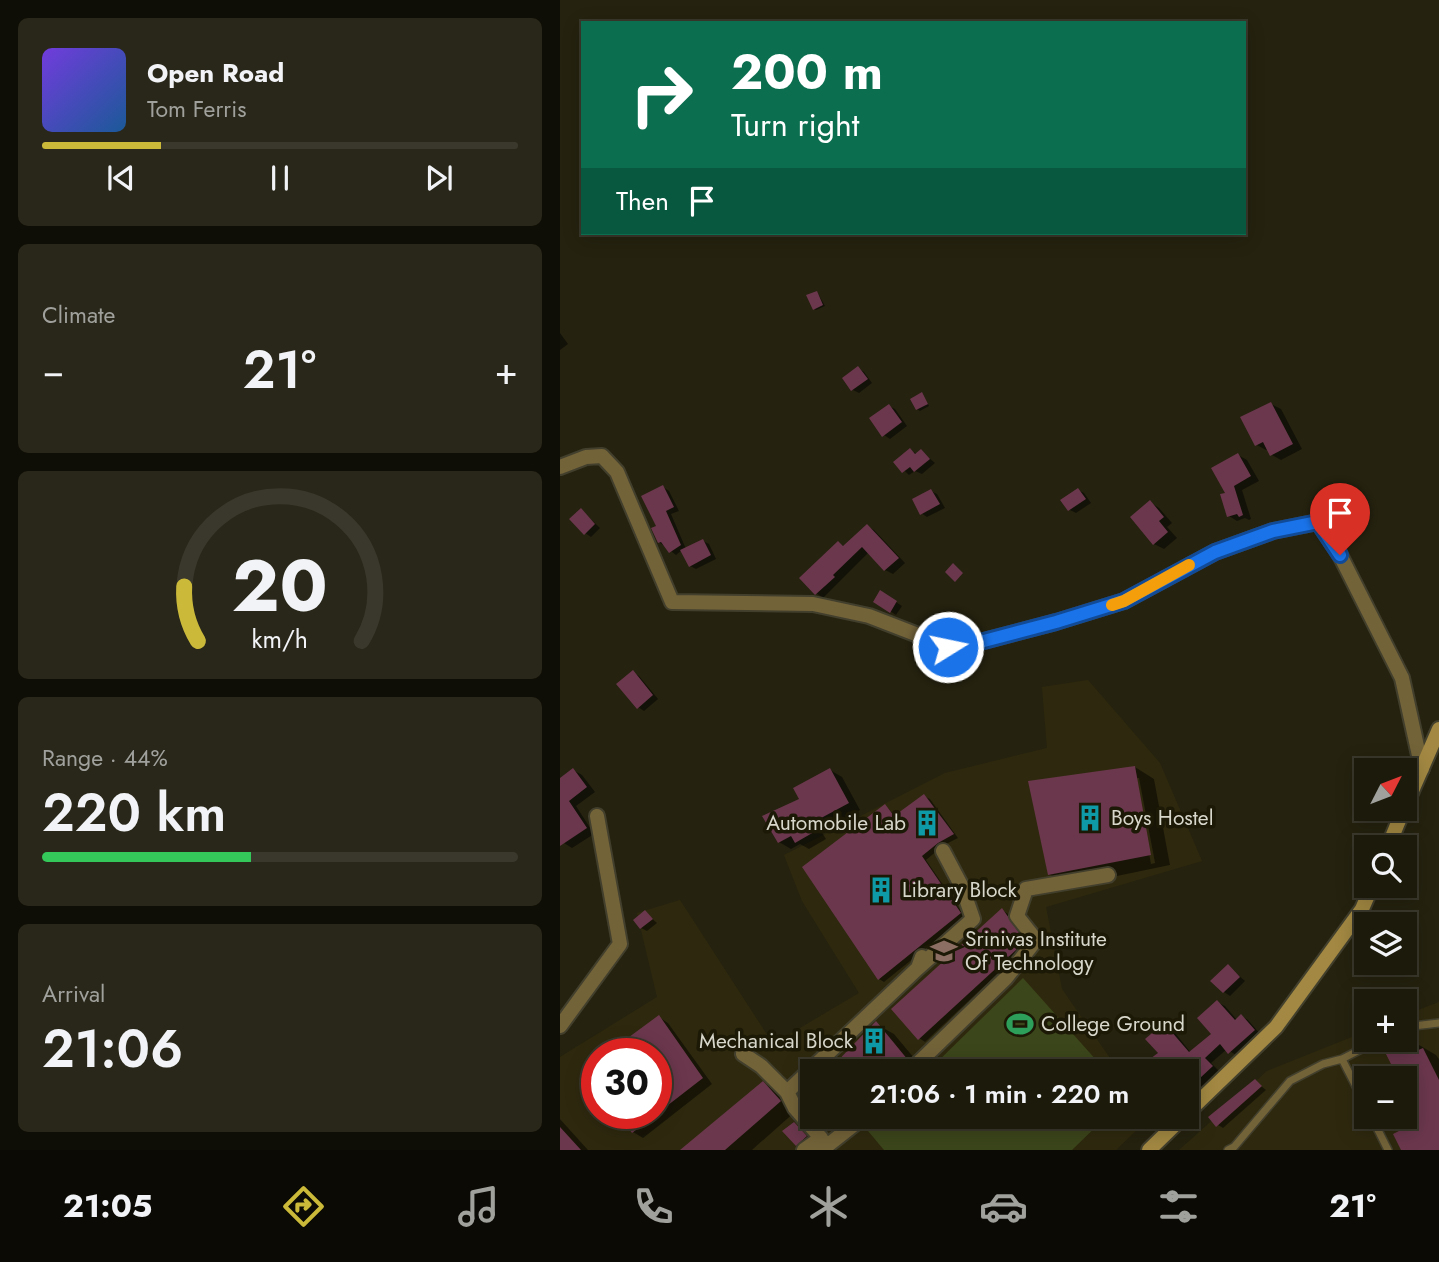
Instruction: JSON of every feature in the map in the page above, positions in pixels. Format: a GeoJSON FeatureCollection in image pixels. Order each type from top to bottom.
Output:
{"type":"FeatureCollection","features":[{"type":"Feature","properties":{"kind":"main road"},"geometry":{"type":"LineString","coordinates":[[1418,778],[1439,729]]}},
{"type":"Feature","properties":{"kind":"main road"},"geometry":{"type":"LineString","coordinates":[[1199,1101],[1276,1027],[1362,909],[1367,898]]}},
{"type":"Feature","properties":{"kind":"main road"},"geometry":{"type":"LineString","coordinates":[[1149,1150],[1171,1129]]}},
{"type":"Feature","properties":{"kind":"street"},"geometry":{"type":"LineString","coordinates":[[560,467],[586,457],[602,456],[617,472],[672,602],[813,604],[869,616],[948,647],[1043,626],[1124,601],[1215,552],[1273,531],[1318,522],[1340,555],[1402,678],[1422,769]]}},
{"type":"Feature","properties":{"kind":"street"},"geometry":{"type":"LineString","coordinates":[[560,1026],[620,944],[597,816]]}},
{"type":"Feature","properties":{"kind":"street"},"geometry":{"type":"LineString","coordinates":[[787,1092],[920,963],[973,919],[962,887],[943,851]]}},
{"type":"Feature","properties":{"kind":"street"},"geometry":{"type":"LineString","coordinates":[[922,1059],[1006,978],[1036,940],[1017,916],[1026,889],[1108,875]]}},
{"type":"Feature","properties":{"kind":"street"},"geometry":{"type":"LineString","coordinates":[[743,1054],[761,1066],[787,1092],[795,1108],[823,1146]]}},
{"type":"Feature","properties":{"kind":"street"},"geometry":{"type":"LineString","coordinates":[[804,1150],[823,1146],[847,1129]]}},
{"type":"Feature","properties":{"kind":"lane"},"geometry":{"type":"LineString","coordinates":[[1417,1026],[1439,1023]]}},
{"type":"Feature","properties":{"kind":"lane"},"geometry":{"type":"LineString","coordinates":[[1228,1150],[1234,1147],[1290,1082],[1323,1064],[1356,1052]]}},
{"type":"Feature","properties":{"kind":"lane"},"geometry":{"type":"LineString","coordinates":[[1342,1059],[1354,1083]]}},
{"type":"Feature","properties":{"kind":"lane"},"geometry":{"type":"LineString","coordinates":[[1378,1129],[1388,1150]]}},
{"type":"Feature","properties":{"kind":"shaded area","name":"Srinivas Institute Of Technology"},"geometry":{"type":"Polygon","coordinates":[[[1088,680],[1160,763],[1202,861],[1046,907],[1062,989],[1111,1059],[800,1059],[800,1129],[1138,1129],[1116,1150],[560,1150],[560,1057],[581,1044],[581,1129],[672,1129],[672,1038],[591,1038],[657,997],[637,913],[680,900],[773,1044],[859,993],[802,901],[784,855],[945,773],[1047,748],[1042,687],[1088,680]]]}},
{"type":"Feature","properties":{"kind":"shaded area"},"geometry":{"type":"Polygon","coordinates":[[[1439,1002],[1439,1150],[1179,1150],[1267,1071],[1354,1036],[1354,1052],[1417,1052],[1417,1010],[1439,1002]]]}},
{"type":"Feature","properties":{"kind":"green space","name":"College Ground"},"geometry":{"type":"Polygon","coordinates":[[[1023,978],[1095,1059],[940,1059],[1023,978]]]}},
{"type":"Feature","properties":{"kind":"green space"},"geometry":{"type":"Polygon","coordinates":[[[1094,1129],[1072,1150],[884,1150],[868,1131],[1094,1129]]]}},
{"type":"Feature","properties":{"kind":"building"},"geometry":{"type":"Polygon","coordinates":[[[817,291],[823,305],[813,310],[806,295],[817,291]]]}},
{"type":"Feature","properties":{"kind":"building"},"geometry":{"type":"Polygon","coordinates":[[[858,366],[868,379],[851,391],[842,378],[858,366]]]}},
{"type":"Feature","properties":{"kind":"building"},"geometry":{"type":"Polygon","coordinates":[[[922,392],[928,404],[916,410],[910,399],[922,392]]]}},
{"type":"Feature","properties":{"kind":"building"},"geometry":{"type":"Polygon","coordinates":[[[1271,402],[1293,444],[1270,456],[1263,442],[1255,446],[1240,417],[1271,402]]]}},
{"type":"Feature","properties":{"kind":"building"},"geometry":{"type":"Polygon","coordinates":[[[889,404],[902,422],[882,437],[869,418],[889,404]]]}},
{"type":"Feature","properties":{"kind":"building"},"geometry":{"type":"Polygon","coordinates":[[[910,448],[915,454],[921,449],[930,459],[914,472],[910,467],[902,473],[893,462],[910,448]]]}},
{"type":"Feature","properties":{"kind":"building"},"geometry":{"type":"Polygon","coordinates":[[[1238,453],[1251,476],[1234,486],[1243,515],[1227,517],[1220,494],[1225,493],[1211,468],[1238,453]]]}},
{"type":"Feature","properties":{"kind":"building"},"geometry":{"type":"Polygon","coordinates":[[[663,485],[674,507],[666,511],[681,545],[669,553],[661,542],[658,543],[651,528],[656,526],[641,496],[663,485]]]}},
{"type":"Feature","properties":{"kind":"building"},"geometry":{"type":"Polygon","coordinates":[[[1078,488],[1086,499],[1068,511],[1060,500],[1078,488]]]}},
{"type":"Feature","properties":{"kind":"building"},"geometry":{"type":"Polygon","coordinates":[[[931,489],[940,504],[920,515],[912,499],[931,489]]]}},
{"type":"Feature","properties":{"kind":"building"},"geometry":{"type":"Polygon","coordinates":[[[1150,500],[1164,517],[1159,521],[1168,532],[1153,545],[1130,517],[1150,500]]]}},
{"type":"Feature","properties":{"kind":"building"},"geometry":{"type":"Polygon","coordinates":[[[581,508],[595,524],[584,535],[569,519],[581,508]]]}},
{"type":"Feature","properties":{"kind":"building"},"geometry":{"type":"Polygon","coordinates":[[[867,524],[899,558],[884,571],[862,547],[815,595],[799,578],[838,541],[843,546],[867,524]]]}},
{"type":"Feature","properties":{"kind":"building"},"geometry":{"type":"Polygon","coordinates":[[[703,539],[711,555],[689,567],[680,550],[703,539]]]}},
{"type":"Feature","properties":{"kind":"building"},"geometry":{"type":"Polygon","coordinates":[[[953,563],[963,573],[955,582],[945,572],[953,563]]]}},
{"type":"Feature","properties":{"kind":"building"},"geometry":{"type":"Polygon","coordinates":[[[880,590],[897,601],[890,613],[873,602],[880,590]]]}},
{"type":"Feature","properties":{"kind":"building"},"geometry":{"type":"Polygon","coordinates":[[[633,670],[653,695],[637,709],[616,684],[633,670]]]}},
{"type":"Feature","properties":{"kind":"building","name":"Boys Hostel"},"geometry":{"type":"Polygon","coordinates":[[[1135,766],[1151,855],[1048,875],[1028,781],[1135,766]]]}},
{"type":"Feature","properties":{"kind":"building"},"geometry":{"type":"Polygon","coordinates":[[[573,768],[587,787],[569,801],[587,828],[560,846],[560,778],[573,768]]]}},
{"type":"Feature","properties":{"kind":"building"},"geometry":{"type":"Polygon","coordinates":[[[830,768],[849,803],[810,824],[814,832],[795,843],[791,836],[778,843],[762,816],[799,799],[793,788],[830,768]]]}},
{"type":"Feature","properties":{"kind":"building","name":"Library Block"},"geometry":{"type":"Polygon","coordinates":[[[924,794],[954,834],[922,856],[961,913],[878,980],[802,867],[885,804],[894,816],[924,794]]]}},
{"type":"Feature","properties":{"kind":"building"},"geometry":{"type":"Polygon","coordinates":[[[1002,908],[1024,940],[918,1040],[891,1009],[1002,908]]]}},
{"type":"Feature","properties":{"kind":"building"},"geometry":{"type":"Polygon","coordinates":[[[645,910],[653,919],[640,929],[633,920],[645,910]]]}},
{"type":"Feature","properties":{"kind":"building"},"geometry":{"type":"Polygon","coordinates":[[[1228,964],[1240,977],[1223,993],[1210,981],[1228,964]]]}},
{"type":"Feature","properties":{"kind":"building"},"geometry":{"type":"Polygon","coordinates":[[[1217,1000],[1235,1020],[1241,1014],[1255,1030],[1228,1054],[1220,1044],[1205,1058],[1213,1066],[1199,1079],[1199,1059],[1150,1059],[1158,1053],[1145,1039],[1164,1023],[1189,1052],[1211,1034],[1197,1018],[1217,1000]]]}},
{"type":"Feature","properties":{"kind":"building"},"geometry":{"type":"Polygon","coordinates":[[[659,1015],[703,1078],[672,1102],[672,1038],[628,1038],[659,1015]]]}},
{"type":"Feature","properties":{"kind":"building"},"geometry":{"type":"Polygon","coordinates":[[[876,1021],[907,1059],[840,1059],[876,1021]]]}},
{"type":"Feature","properties":{"kind":"building"},"geometry":{"type":"Polygon","coordinates":[[[1423,1048],[1439,1080],[1439,1150],[1401,1150],[1393,1134],[1403,1129],[1417,1129],[1417,1066],[1387,1066],[1391,1064],[1385,1052],[1417,1052],[1423,1048]]]}},
{"type":"Feature","properties":{"kind":"building"},"geometry":{"type":"Polygon","coordinates":[[[1255,1079],[1262,1086],[1216,1127],[1208,1117],[1255,1079]]]}},
{"type":"Feature","properties":{"kind":"building"},"geometry":{"type":"Polygon","coordinates":[[[763,1081],[781,1101],[725,1150],[680,1150],[763,1081]]]}},
{"type":"Feature","properties":{"kind":"building"},"geometry":{"type":"Polygon","coordinates":[[[794,1122],[807,1136],[796,1146],[782,1131],[794,1122]]]}},
{"type":"Feature","properties":{"kind":"building"},"geometry":{"type":"Polygon","coordinates":[[[560,1127],[581,1150],[560,1150],[560,1127]]]}},
{"type":"Feature","properties":{"kind":"slow traffic"},"geometry":{"type":"LineString","coordinates":[[1112,605],[1189,565]]}},
{"type":"Feature","properties":{"kind":"place","name":"Boys Hostel"},"geometry":{"type":"Point","coordinates":[1090,818]}},
{"type":"Feature","properties":{"kind":"place","name":"Automobile Lab"},"geometry":{"type":"Point","coordinates":[927,823]}},
{"type":"Feature","properties":{"kind":"place","name":"Library Block"},"geometry":{"type":"Point","coordinates":[881,890]}},
{"type":"Feature","properties":{"kind":"place","name":"Srinivas Institute Of Technology"},"geometry":{"type":"Point","coordinates":[944,951]}},
{"type":"Feature","properties":{"kind":"place","name":"College Ground"},"geometry":{"type":"Point","coordinates":[1020,1024]}},
{"type":"Feature","properties":{"kind":"place","name":"Mechanical Block"},"geometry":{"type":"Point","coordinates":[874,1041]}},
{"type":"Feature","properties":{"kind":"route"},"geometry":{"type":"LineString","coordinates":[[948,647],[980,642],[1124,601],[1215,552],[1273,531],[1318,522],[1340,555]]}}]}
